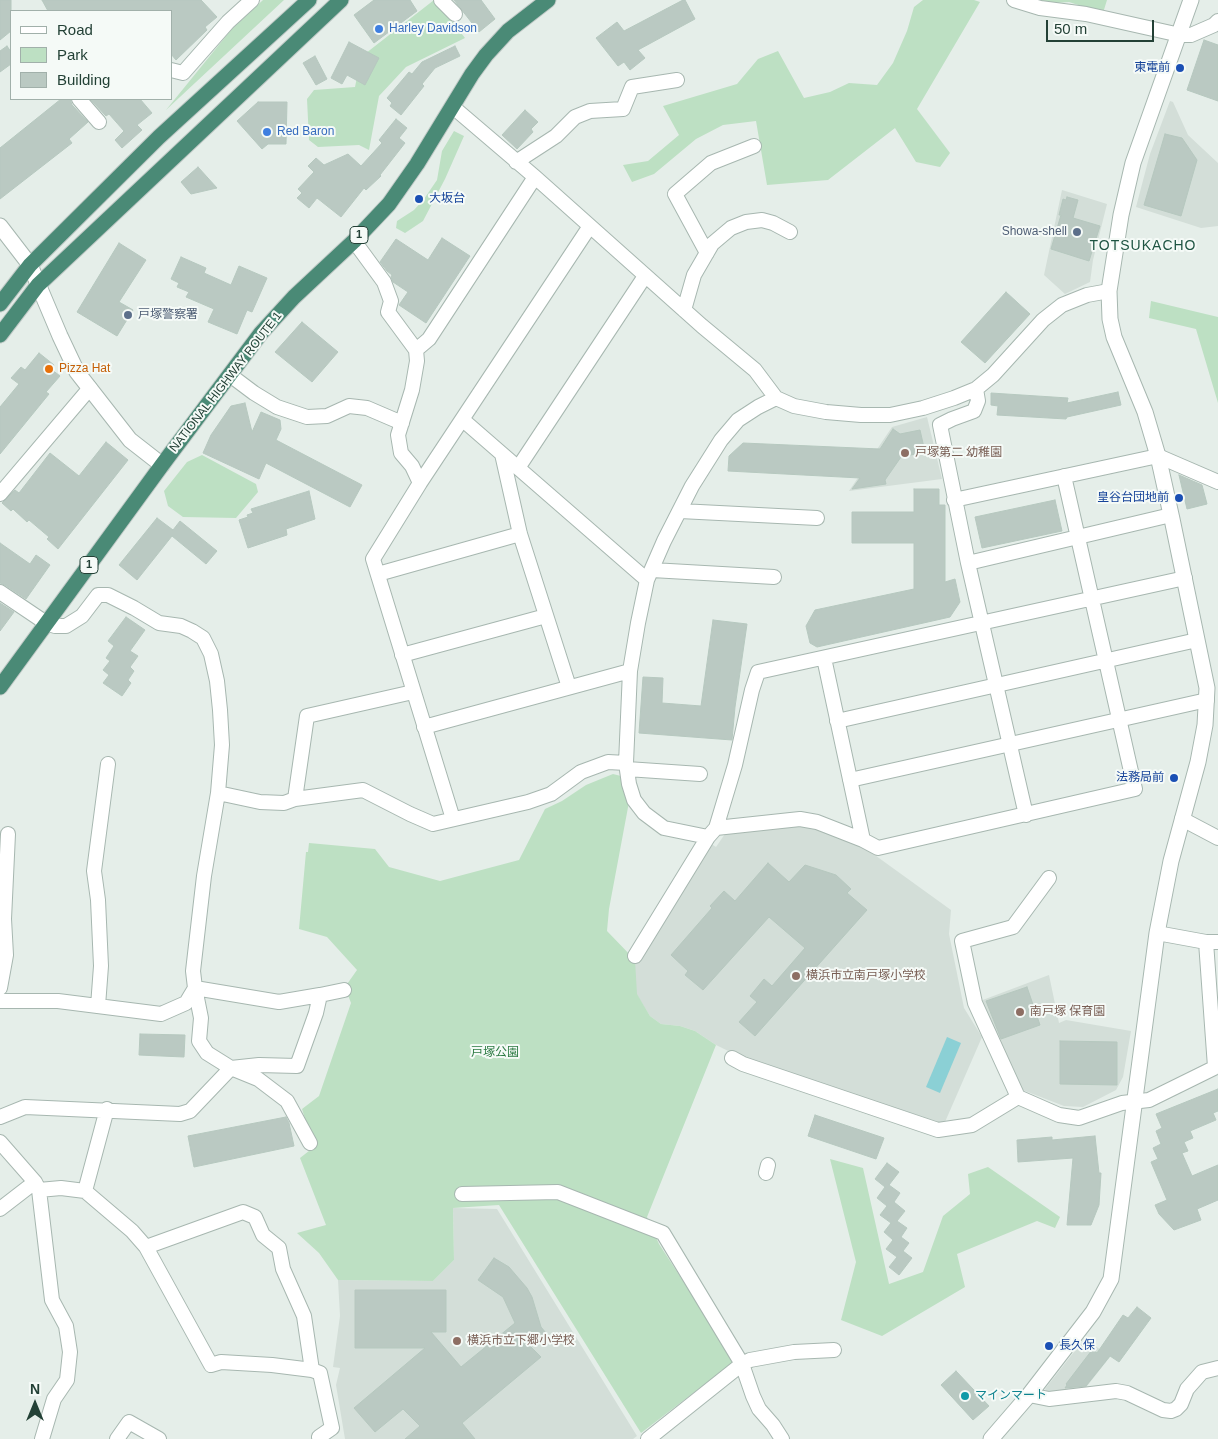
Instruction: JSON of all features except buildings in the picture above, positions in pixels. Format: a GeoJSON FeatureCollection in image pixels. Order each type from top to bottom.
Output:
{"type":"FeatureCollection","features":[{"type":"Feature","properties":{"kind":"highway"},"geometry":{"type":"LineString","coordinates":[[0,304],[30,265],[159,137],[309,0]]}},
{"type":"Feature","properties":{"kind":"highway"},"geometry":{"type":"LineString","coordinates":[[0,335],[38,285],[341,0]]}},
{"type":"Feature","properties":{"kind":"highway","name":"NATIONAL HIGHWAY ROUTE 1"},"geometry":{"type":"LineString","coordinates":[[0,687],[261,333],[294,297],[354,241],[389,204],[418,164],[472,74],[486,55],[508,31],[548,0]]}},
{"type":"Feature","properties":{"kind":"highway","name":"NATIONAL HIGHWAY ROUTE 1"},"geometry":{"type":"LineString","coordinates":[[0,681],[15,665]]}},
{"type":"Feature","properties":{"kind":"street"},"geometry":{"type":"LineString","coordinates":[[172,70],[183,73],[228,22],[252,0]]}},
{"type":"Feature","properties":{"kind":"street"},"geometry":{"type":"LineString","coordinates":[[441,0],[455,14]]}},
{"type":"Feature","properties":{"kind":"street"},"geometry":{"type":"LineString","coordinates":[[1014,0],[1040,8],[1086,14],[1180,35],[1191,35],[1214,25],[1218,21]]}},
{"type":"Feature","properties":{"kind":"street"},"geometry":{"type":"LineString","coordinates":[[991,1439],[1029,1395],[1092,1312],[1111,1278],[1157,933],[1171,861],[1206,724],[1207,688],[1172,515],[1158,456],[1144,412],[1114,337],[1110,319],[1109,291],[1121,215],[1133,162],[1191,0]]}},
{"type":"Feature","properties":{"kind":"street"},"geometry":{"type":"LineString","coordinates":[[516,162],[556,136],[575,117],[590,112],[623,109],[632,88],[677,80]]}},
{"type":"Feature","properties":{"kind":"street"},"geometry":{"type":"LineString","coordinates":[[80,100],[99,122]]}},
{"type":"Feature","properties":{"kind":"street"},"geometry":{"type":"LineString","coordinates":[[453,107],[755,370],[776,398],[794,406],[826,412],[890,415],[923,408],[976,389],[993,375],[1043,320],[1062,305],[1087,295],[1109,291]]}},
{"type":"Feature","properties":{"kind":"street"},"geometry":{"type":"LineString","coordinates":[[707,253],[675,194],[711,162],[754,146]]}},
{"type":"Feature","properties":{"kind":"street"},"geometry":{"type":"LineString","coordinates":[[416,350],[429,339],[534,177]]}},
{"type":"Feature","properties":{"kind":"street"},"geometry":{"type":"LineString","coordinates":[[684,310],[694,274],[712,244],[730,228],[746,222],[762,220],[790,232]]}},
{"type":"Feature","properties":{"kind":"street"},"geometry":{"type":"LineString","coordinates":[[0,226],[30,265],[77,372],[130,440],[162,466]]}},
{"type":"Feature","properties":{"kind":"street"},"geometry":{"type":"LineString","coordinates":[[453,819],[374,560],[420,483],[590,226]]}},
{"type":"Feature","properties":{"kind":"street"},"geometry":{"type":"LineString","coordinates":[[354,241],[384,282],[391,301],[388,312],[416,350],[417,361],[414,380],[398,435],[401,452],[412,466],[420,483]]}},
{"type":"Feature","properties":{"kind":"street"},"geometry":{"type":"LineString","coordinates":[[518,468],[645,276]]}},
{"type":"Feature","properties":{"kind":"street"},"geometry":{"type":"LineString","coordinates":[[230,375],[277,407],[307,417],[327,416],[350,406],[367,408],[402,422]]}},
{"type":"Feature","properties":{"kind":"street"},"geometry":{"type":"LineString","coordinates":[[0,494],[90,388]]}},
{"type":"Feature","properties":{"kind":"street"},"geometry":{"type":"LineString","coordinates":[[976,389],[978,401],[974,411],[940,425],[981,624],[1026,815]]}},
{"type":"Feature","properties":{"kind":"street"},"geometry":{"type":"LineString","coordinates":[[776,398],[738,420],[720,440],[692,486],[649,575],[630,671],[627,766],[629,784],[634,800],[644,814],[664,828],[712,832],[800,819],[817,822],[878,848],[1135,789],[1064,476]]}},
{"type":"Feature","properties":{"kind":"street"},"geometry":{"type":"LineString","coordinates":[[463,420],[518,468],[649,575],[774,576]]}},
{"type":"Feature","properties":{"kind":"street"},"geometry":{"type":"LineString","coordinates":[[502,454],[520,534],[569,687]]}},
{"type":"Feature","properties":{"kind":"street"},"geometry":{"type":"LineString","coordinates":[[954,500],[1158,456],[1218,482]]}},
{"type":"Feature","properties":{"kind":"street"},"geometry":{"type":"LineString","coordinates":[[680,511],[817,518]]}},
{"type":"Feature","properties":{"kind":"street"},"geometry":{"type":"LineString","coordinates":[[968,563],[1172,515]]}},
{"type":"Feature","properties":{"kind":"street"},"geometry":{"type":"LineString","coordinates":[[378,574],[520,534]]}},
{"type":"Feature","properties":{"kind":"street"},"geometry":{"type":"LineString","coordinates":[[635,956],[712,832],[735,765],[752,690],[758,672],[1185,578]]}},
{"type":"Feature","properties":{"kind":"street"},"geometry":{"type":"LineString","coordinates":[[0,592],[46,623],[55,626],[66,626],[82,616],[98,595],[108,594],[159,623],[181,626],[203,638],[211,654],[220,710],[222,745],[218,793],[204,876],[193,971],[201,1018],[199,1041],[207,1053],[231,1068],[258,1079],[287,1101],[310,1143]]}},
{"type":"Feature","properties":{"kind":"street"},"geometry":{"type":"LineString","coordinates":[[402,655],[546,616]]}},
{"type":"Feature","properties":{"kind":"street"},"geometry":{"type":"LineString","coordinates":[[837,721],[1197,640]]}},
{"type":"Feature","properties":{"kind":"street"},"geometry":{"type":"LineString","coordinates":[[824,658],[863,840]]}},
{"type":"Feature","properties":{"kind":"street"},"geometry":{"type":"LineString","coordinates":[[424,727],[630,671]]}},
{"type":"Feature","properties":{"kind":"street"},"geometry":{"type":"LineString","coordinates":[[295,799],[307,716],[413,692]]}},
{"type":"Feature","properties":{"kind":"street"},"geometry":{"type":"LineString","coordinates":[[850,780],[1207,700]]}},
{"type":"Feature","properties":{"kind":"street"},"geometry":{"type":"LineString","coordinates":[[218,793],[260,802],[284,803],[295,799],[363,790],[433,824],[528,802],[551,794],[581,772],[608,762],[627,766],[700,774]]}},
{"type":"Feature","properties":{"kind":"street"},"geometry":{"type":"LineString","coordinates":[[98,1006],[101,947],[94,871],[108,764]]}},
{"type":"Feature","properties":{"kind":"street"},"geometry":{"type":"LineString","coordinates":[[1182,820],[1218,838]]}},
{"type":"Feature","properties":{"kind":"street"},"geometry":{"type":"LineString","coordinates":[[0,988],[6,955],[2,919],[8,834]]}},
{"type":"Feature","properties":{"kind":"street"},"geometry":{"type":"LineString","coordinates":[[1049,878],[1013,927],[962,941],[975,1004],[1018,1097],[1059,1116],[1079,1118],[1122,1102],[1149,1100],[1216,1066],[1212,942],[1157,933]]}},
{"type":"Feature","properties":{"kind":"street"},"geometry":{"type":"LineString","coordinates":[[0,1001],[58,1001],[161,1014],[186,1003],[195,988]]}},
{"type":"Feature","properties":{"kind":"street"},"geometry":{"type":"LineString","coordinates":[[195,988],[279,1002],[344,990]]}},
{"type":"Feature","properties":{"kind":"street"},"geometry":{"type":"LineString","coordinates":[[0,1117],[25,1107],[180,1114],[190,1111],[231,1068],[259,1065],[298,1066],[316,1013],[320,995]]}},
{"type":"Feature","properties":{"kind":"street"},"geometry":{"type":"LineString","coordinates":[[732,1058],[744,1064],[938,1130],[972,1125],[1018,1097]]}},
{"type":"Feature","properties":{"kind":"street"},"geometry":{"type":"LineString","coordinates":[[85,1190],[107,1110]]}},
{"type":"Feature","properties":{"kind":"street"},"geometry":{"type":"LineString","coordinates":[[0,1142],[37,1186],[52,1300],[66,1326],[70,1352],[67,1380],[54,1399],[42,1439]]}},
{"type":"Feature","properties":{"kind":"street"},"geometry":{"type":"LineString","coordinates":[[0,1209],[37,1186],[85,1190],[132,1231],[146,1247],[211,1365],[221,1362],[312,1370],[320,1373],[332,1428],[318,1438]]}},
{"type":"Feature","properties":{"kind":"street"},"geometry":{"type":"LineString","coordinates":[[462,1194],[558,1192],[663,1233],[742,1364],[756,1402],[782,1439]]}},
{"type":"Feature","properties":{"kind":"street"},"geometry":{"type":"LineString","coordinates":[[146,1247],[243,1212],[255,1217],[263,1235],[279,1248],[283,1269],[304,1316],[312,1370]]}},
{"type":"Feature","properties":{"kind":"street"},"geometry":{"type":"LineString","coordinates":[[648,1439],[742,1364],[750,1360],[794,1352],[834,1350]]}},
{"type":"Feature","properties":{"kind":"street"},"geometry":{"type":"LineString","coordinates":[[1029,1395],[1049,1399],[1116,1391],[1163,1410],[1171,1411],[1181,1404],[1187,1389],[1202,1372],[1218,1368]]}},
{"type":"Feature","properties":{"kind":"street"},"geometry":{"type":"LineString","coordinates":[[117,1439],[129,1422],[159,1439]]}},
{"type":"Feature","properties":{"kind":"shaded area"},"geometry":{"type":"Polygon","coordinates":[[[1170,101],[1173,102],[1188,135],[1218,163],[1218,226],[1201,228],[1136,207],[1150,154],[1170,101]]]}},
{"type":"Feature","properties":{"kind":"shaded area","name":"Showa-shell"},"geometry":{"type":"Polygon","coordinates":[[[1062,190],[1107,204],[1093,260],[1090,282],[1065,294],[1044,275],[1062,190]]]}},
{"type":"Feature","properties":{"kind":"shaded area","name":"戸塚第二 幼稚園"},"geometry":{"type":"Polygon","coordinates":[[[927,417],[942,479],[849,491],[892,427],[927,417]]]}},
{"type":"Feature","properties":{"kind":"shaded area","name":"横浜市立南戸塚小学校"},"geometry":{"type":"Polygon","coordinates":[[[806,823],[844,837],[872,853],[951,910],[949,934],[964,1008],[982,1037],[945,1122],[939,1122],[905,1111],[901,1112],[753,1063],[716,1045],[695,1031],[680,1026],[661,1024],[650,1016],[635,992],[635,960],[710,843],[716,847],[727,831],[806,823]]]}},
{"type":"Feature","properties":{"kind":"shaded area"},"geometry":{"type":"Polygon","coordinates":[[[1049,975],[1059,1023],[1066,1020],[1131,1031],[1123,1077],[1116,1090],[1083,1107],[1064,1106],[1020,1089],[980,1001],[1049,975]]]}},
{"type":"Feature","properties":{"kind":"shaded area","name":"横浜市立下郷小学校"},"geometry":{"type":"Polygon","coordinates":[[[453,1208],[497,1209],[637,1436],[633,1439],[345,1439],[336,1385],[340,1368],[333,1367],[340,1316],[338,1280],[433,1281],[454,1260],[453,1208]]]}},
{"type":"Feature","properties":{"kind":"shaded area"},"geometry":{"type":"Polygon","coordinates":[[[1085,1338],[1110,1357],[1084,1390],[1049,1395],[1045,1389],[1085,1338]]]}},
{"type":"Feature","properties":{"kind":"green space"},"geometry":{"type":"Polygon","coordinates":[[[263,0],[284,0],[166,110],[231,30],[263,0]]]}},
{"type":"Feature","properties":{"kind":"green space"},"geometry":{"type":"Polygon","coordinates":[[[436,0],[465,38],[406,67],[379,96],[369,150],[359,145],[318,147],[309,140],[307,99],[314,90],[355,87],[361,57],[436,0]]]}},
{"type":"Feature","properties":{"kind":"green space"},"geometry":{"type":"Polygon","coordinates":[[[923,0],[974,0],[980,2],[917,109],[950,153],[940,167],[916,162],[895,128],[828,180],[767,185],[756,121],[723,125],[696,139],[654,174],[632,182],[623,165],[648,161],[679,135],[663,106],[737,84],[758,59],[778,51],[804,98],[830,92],[849,83],[877,85],[893,63],[907,31],[914,7],[923,0]]]}},
{"type":"Feature","properties":{"kind":"green space"},"geometry":{"type":"Polygon","coordinates":[[[1031,0],[1107,0],[1103,13],[1069,2],[1040,4],[1031,0]]]}},
{"type":"Feature","properties":{"kind":"green space"},"geometry":{"type":"Polygon","coordinates":[[[454,131],[464,136],[445,179],[423,221],[405,233],[396,228],[397,221],[414,210],[437,180],[442,151],[454,131]]]}},
{"type":"Feature","properties":{"kind":"green space"},"geometry":{"type":"Polygon","coordinates":[[[1151,301],[1218,317],[1218,403],[1196,329],[1149,318],[1151,301]]]}},
{"type":"Feature","properties":{"kind":"green space"},"geometry":{"type":"Polygon","coordinates":[[[202,455],[256,484],[258,492],[236,518],[183,517],[168,506],[164,491],[187,462],[202,455]]]}},
{"type":"Feature","properties":{"kind":"green space","name":"戸塚公園"},"geometry":{"type":"Polygon","coordinates":[[[613,774],[621,776],[629,802],[609,909],[607,931],[635,960],[637,994],[650,1016],[661,1024],[680,1026],[695,1031],[716,1045],[647,1217],[659,1244],[735,1361],[641,1433],[499,1205],[453,1208],[454,1260],[433,1281],[338,1280],[319,1253],[297,1233],[326,1225],[300,1158],[314,1147],[302,1109],[319,1096],[351,1003],[345,987],[357,970],[327,937],[299,929],[306,852],[308,852],[309,843],[375,849],[389,867],[440,881],[519,860],[545,809],[562,801],[586,785],[613,774]]]}},
{"type":"Feature","properties":{"kind":"green space"},"geometry":{"type":"Polygon","coordinates":[[[830,1159],[863,1168],[889,1284],[923,1272],[943,1216],[970,1194],[968,1174],[988,1167],[1060,1217],[1055,1228],[1037,1221],[957,1254],[965,1287],[882,1336],[841,1320],[856,1262],[830,1159]]]}},
{"type":"Feature","properties":{"kind":"water"},"geometry":{"type":"Polygon","coordinates":[[[947,1037],[961,1043],[940,1093],[926,1087],[947,1037]]]}},
{"type":"Feature","properties":{"kind":"place","name":"Harley Davidson"},"geometry":{"type":"Point","coordinates":[379,29]}},
{"type":"Feature","properties":{"kind":"place","name":"東電前"},"geometry":{"type":"Point","coordinates":[1180,68]}},
{"type":"Feature","properties":{"kind":"place","name":"Red Baron"},"geometry":{"type":"Point","coordinates":[267,132]}},
{"type":"Feature","properties":{"kind":"place","name":"大坂台"},"geometry":{"type":"Point","coordinates":[419,199]}},
{"type":"Feature","properties":{"kind":"place","name":"Showa-shell"},"geometry":{"type":"Point","coordinates":[1077,232]}},
{"type":"Feature","properties":{"kind":"place","name":"戸塚警察署"},"geometry":{"type":"Point","coordinates":[128,315]}},
{"type":"Feature","properties":{"kind":"place","name":"Pizza Hat"},"geometry":{"type":"Point","coordinates":[49,369]}},
{"type":"Feature","properties":{"kind":"place","name":"戸塚第二 幼稚園"},"geometry":{"type":"Point","coordinates":[905,453]}},
{"type":"Feature","properties":{"kind":"place","name":"皇谷台団地前"},"geometry":{"type":"Point","coordinates":[1179,498]}},
{"type":"Feature","properties":{"kind":"place","name":"法務局前"},"geometry":{"type":"Point","coordinates":[1174,778]}},
{"type":"Feature","properties":{"kind":"place","name":"横浜市立南戸塚小学校"},"geometry":{"type":"Point","coordinates":[796,976]}},
{"type":"Feature","properties":{"kind":"place","name":"南戸塚 保育園"},"geometry":{"type":"Point","coordinates":[1020,1012]}},
{"type":"Feature","properties":{"kind":"place","name":"横浜市立下郷小学校"},"geometry":{"type":"Point","coordinates":[457,1341]}},
{"type":"Feature","properties":{"kind":"place","name":"長久保"},"geometry":{"type":"Point","coordinates":[1049,1346]}},
{"type":"Feature","properties":{"kind":"place","name":"マインマート"},"geometry":{"type":"Point","coordinates":[965,1396]}},
{"type":"Feature","properties":{"kind":"district","name":"TOTSUKACHO"},"geometry":{"type":"Point","coordinates":[1143,246]}}]}
